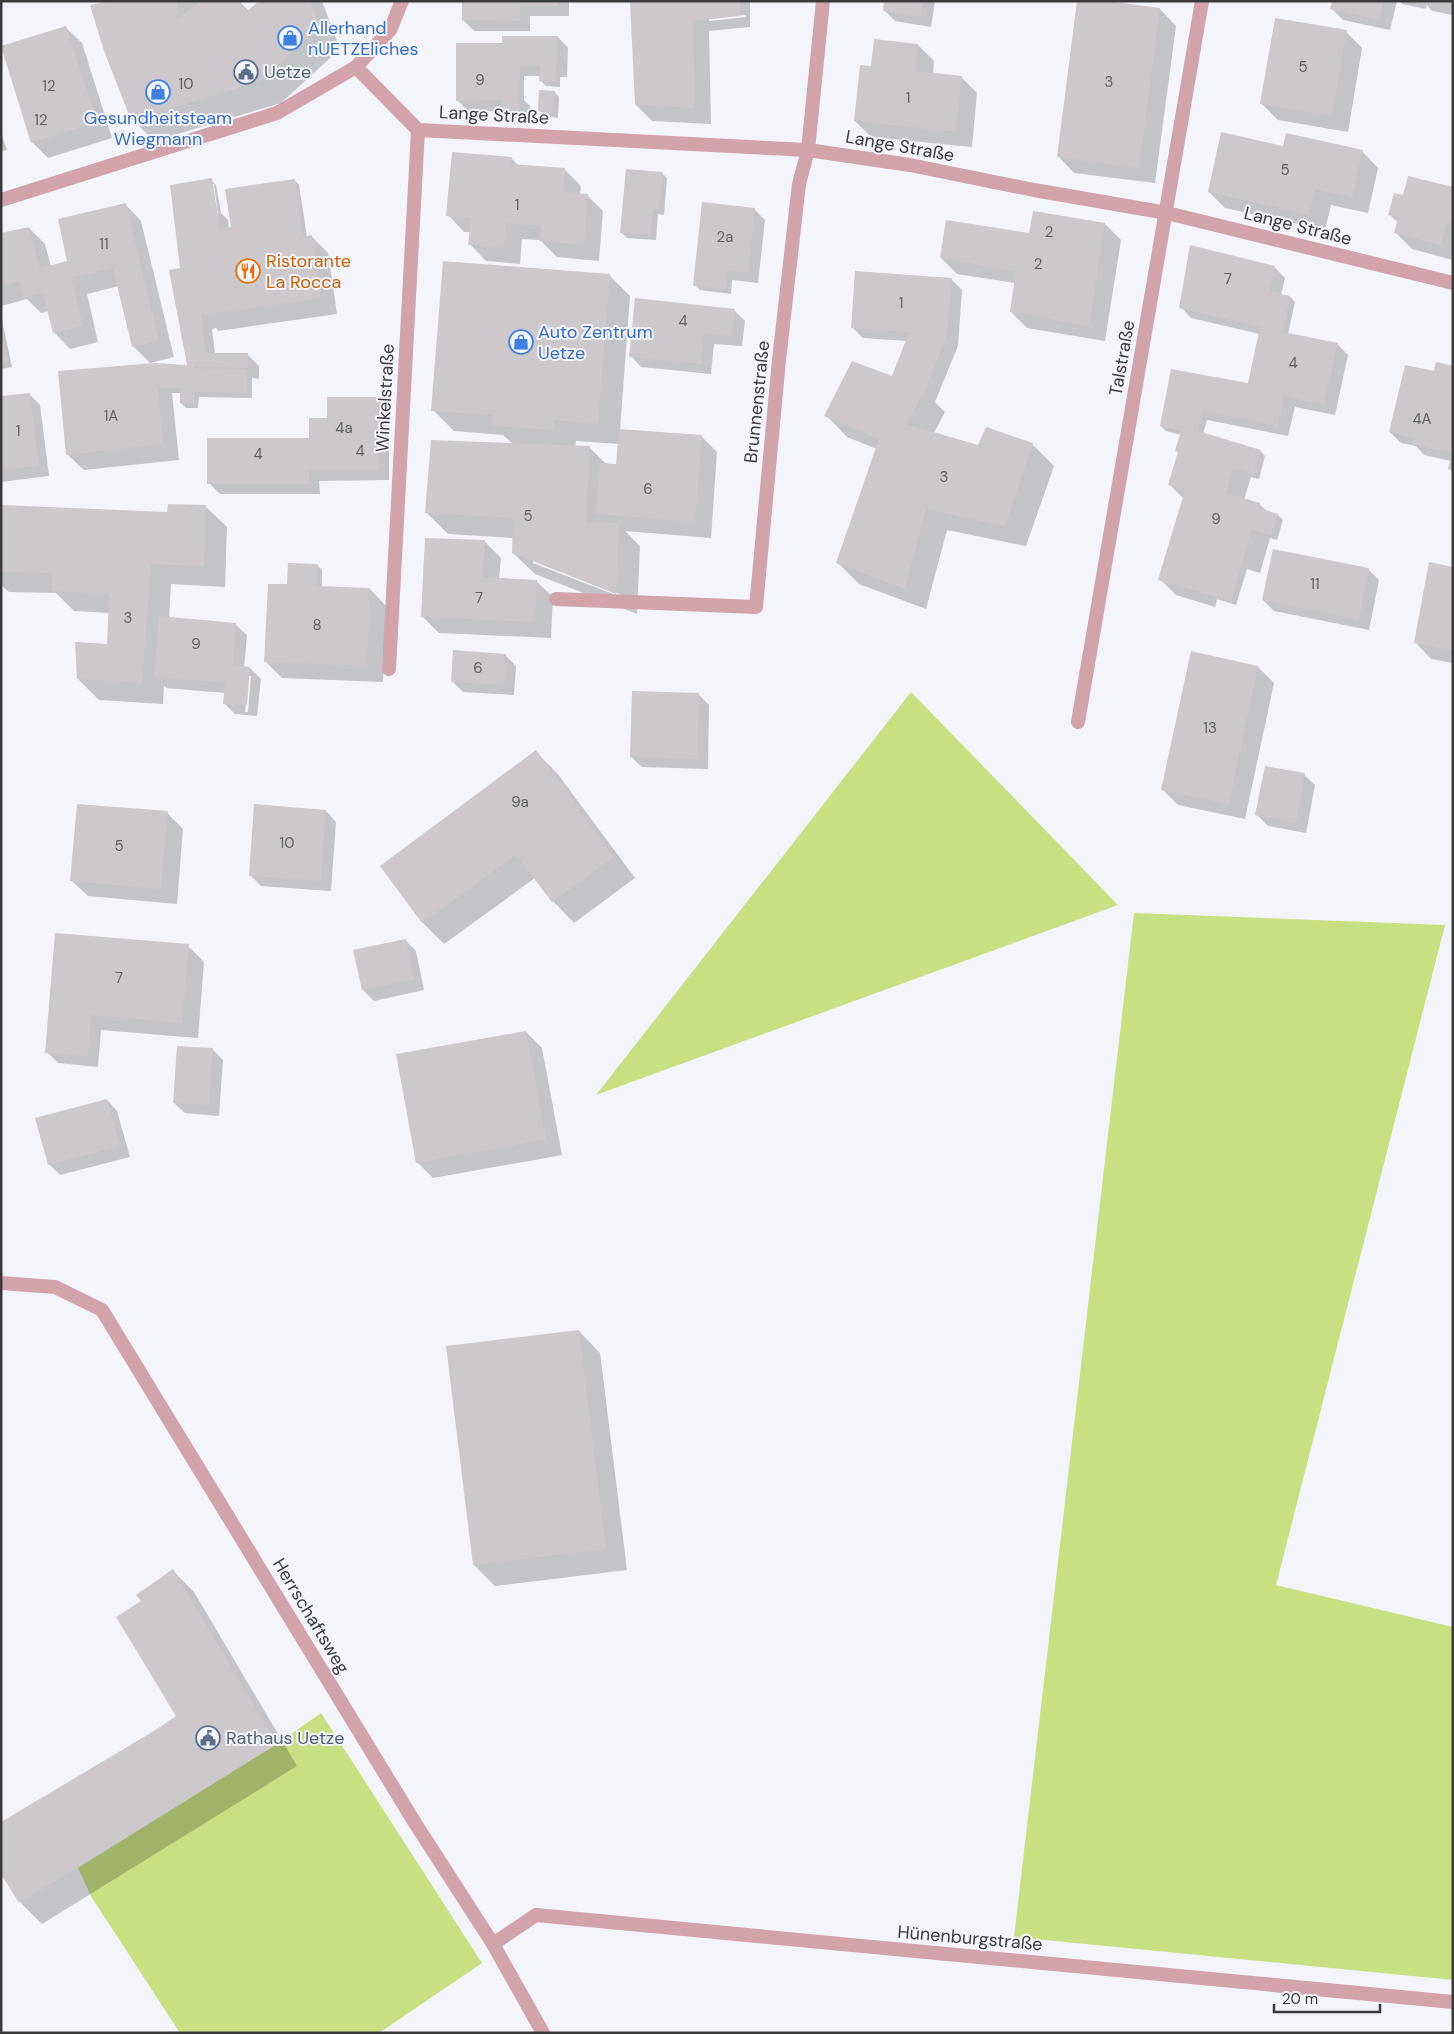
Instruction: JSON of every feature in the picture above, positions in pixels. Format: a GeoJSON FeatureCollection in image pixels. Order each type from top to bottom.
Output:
{"type":"FeatureCollection","features":[{"type":"Feature","properties":{"kind":"street"},"geometry":{"type":"LineString","coordinates":[[1,200],[277,114],[356,67],[390,30],[402,1]]}},
{"type":"Feature","properties":{"kind":"street","name":"Brunnenstraße"},"geometry":{"type":"LineString","coordinates":[[556,599],[756,607],[780,351],[799,184],[808,150],[823,1]]}},
{"type":"Feature","properties":{"kind":"street","name":"Talstraße"},"geometry":{"type":"LineString","coordinates":[[1078,722],[1202,1]]}},
{"type":"Feature","properties":{"kind":"street","name":"Lange Straße"},"geometry":{"type":"LineString","coordinates":[[356,67],[418,130],[808,150],[910,165],[1034,190],[1167,213],[1453,283]]}},
{"type":"Feature","properties":{"kind":"street","name":"Winkelstraße"},"geometry":{"type":"LineString","coordinates":[[389,669],[418,130]]}},
{"type":"Feature","properties":{"kind":"street","name":"Herrschaftsweg"},"geometry":{"type":"LineString","coordinates":[[1,1283],[55,1287],[102,1310],[410,1815],[493,1944],[543,2033]]}},
{"type":"Feature","properties":{"kind":"street","name":"Hünenburgstraße"},"geometry":{"type":"LineString","coordinates":[[493,1944],[536,1915],[1453,2002]]}},
{"type":"Feature","properties":{"kind":"green space"},"geometry":{"type":"Polygon","coordinates":[[[911,692],[1118,905],[596,1095],[911,692]]]}},
{"type":"Feature","properties":{"kind":"green space"},"geometry":{"type":"Polygon","coordinates":[[[1134,913],[1445,925],[1276,1585],[1453,1627],[1453,1980],[1014,1937],[1134,913]]]}},
{"type":"Feature","properties":{"kind":"green space"},"geometry":{"type":"Polygon","coordinates":[[[321,1713],[482,1963],[379,2033],[180,2033],[92,1898],[78,1868],[277,1744],[321,1713]]]}},
{"type":"Feature","properties":{"kind":"building"},"geometry":{"type":"Polygon","coordinates":[[[111,1],[178,1],[176,19],[202,1],[239,1],[247,11],[259,1],[310,1],[320,27],[259,82],[131,120],[104,51],[90,5],[111,1]]]}},
{"type":"Feature","properties":{"kind":"building"},"geometry":{"type":"Polygon","coordinates":[[[462,1],[558,1],[558,6],[520,6],[520,21],[462,20],[462,1]]]}},
{"type":"Feature","properties":{"kind":"building"},"geometry":{"type":"Polygon","coordinates":[[[630,1],[740,1],[740,16],[693,21],[695,108],[635,105],[630,1]]]}},
{"type":"Feature","properties":{"kind":"building"},"geometry":{"type":"Polygon","coordinates":[[[884,1],[923,1],[920,17],[883,11],[884,1]]]}},
{"type":"Feature","properties":{"kind":"building"},"geometry":{"type":"Polygon","coordinates":[[[1077,1],[1108,1],[1160,8],[1139,168],[1057,157],[1077,1]]]}},
{"type":"Feature","properties":{"kind":"building"},"geometry":{"type":"Polygon","coordinates":[[[1332,1],[1384,1],[1379,20],[1330,9],[1332,1]]]}},
{"type":"Feature","properties":{"kind":"building"},"geometry":{"type":"Polygon","coordinates":[[[1275,18],[1347,30],[1332,116],[1260,104],[1275,18]]]}},
{"type":"Feature","properties":{"kind":"building"},"geometry":{"type":"Polygon","coordinates":[[[66,26],[97,122],[31,143],[1,46],[66,26]]]}},
{"type":"Feature","properties":{"kind":"building"},"geometry":{"type":"Polygon","coordinates":[[[502,36],[558,36],[555,82],[539,81],[540,66],[520,66],[519,110],[503,108],[503,100],[456,101],[456,43],[502,43],[502,36]]]}},
{"type":"Feature","properties":{"kind":"building"},"geometry":{"type":"Polygon","coordinates":[[[874,39],[918,44],[916,71],[962,76],[956,132],[854,121],[860,65],[871,66],[874,39]]]}},
{"type":"Feature","properties":{"kind":"building"},"geometry":{"type":"Polygon","coordinates":[[[539,90],[555,91],[553,113],[538,111],[539,90]]]}},
{"type":"Feature","properties":{"kind":"building"},"geometry":{"type":"Polygon","coordinates":[[[1221,132],[1283,146],[1286,133],[1363,150],[1352,197],[1315,189],[1309,215],[1208,192],[1221,132]]]}},
{"type":"Feature","properties":{"kind":"building"},"geometry":{"type":"Polygon","coordinates":[[[452,152],[512,157],[511,164],[565,168],[563,192],[588,194],[584,245],[539,241],[541,226],[506,223],[504,248],[468,245],[471,218],[446,216],[452,152]]]}},
{"type":"Feature","properties":{"kind":"building"},"geometry":{"type":"Polygon","coordinates":[[[626,169],[663,172],[659,210],[653,209],[651,235],[620,233],[626,169]]]}},
{"type":"Feature","properties":{"kind":"building"},"geometry":{"type":"Polygon","coordinates":[[[1408,176],[1453,187],[1453,224],[1447,222],[1441,245],[1394,233],[1398,217],[1388,215],[1394,193],[1403,195],[1408,176]]]}},
{"type":"Feature","properties":{"kind":"building"},"geometry":{"type":"Polygon","coordinates":[[[212,178],[220,229],[231,227],[225,189],[295,179],[303,237],[312,235],[321,298],[201,315],[206,353],[248,353],[249,368],[194,366],[194,368],[247,370],[247,393],[194,392],[194,404],[180,403],[180,388],[158,388],[163,444],[66,455],[58,371],[155,363],[187,365],[169,270],[180,268],[170,185],[212,178]]]}},
{"type":"Feature","properties":{"kind":"building"},"geometry":{"type":"Polygon","coordinates":[[[702,202],[755,208],[748,273],[728,270],[726,289],[693,286],[702,202]]]}},
{"type":"Feature","properties":{"kind":"building"},"geometry":{"type":"Polygon","coordinates":[[[126,203],[159,341],[132,347],[113,268],[71,278],[83,326],[53,333],[43,293],[24,298],[20,281],[1,286],[1,233],[29,227],[40,268],[67,261],[58,219],[126,203]]]}},
{"type":"Feature","properties":{"kind":"building"},"geometry":{"type":"Polygon","coordinates":[[[1033,211],[1105,223],[1089,326],[1010,312],[1016,271],[940,258],[946,220],[1029,233],[1033,211]]]}},
{"type":"Feature","properties":{"kind":"building"},"geometry":{"type":"Polygon","coordinates":[[[1190,245],[1275,266],[1269,291],[1290,296],[1283,332],[1338,343],[1324,405],[1284,396],[1278,426],[1204,411],[1198,431],[1261,450],[1254,475],[1233,468],[1226,493],[1260,503],[1259,508],[1278,514],[1272,536],[1252,530],[1231,601],[1158,580],[1185,490],[1168,485],[1178,452],[1175,451],[1181,431],[1160,426],[1171,369],[1248,383],[1260,327],[1179,308],[1190,245]]]}},
{"type":"Feature","properties":{"kind":"building","name":"Auto Zentrum Uetze"},"geometry":{"type":"Polygon","coordinates":[[[443,261],[610,274],[598,424],[555,420],[554,430],[492,426],[493,415],[431,411],[443,261]]]}},
{"type":"Feature","properties":{"kind":"building"},"geometry":{"type":"Polygon","coordinates":[[[855,271],[952,278],[947,335],[925,391],[906,424],[978,445],[986,427],[1033,443],[1005,526],[926,509],[905,589],[836,563],[879,439],[824,416],[852,361],[892,376],[909,332],[851,328],[855,271]]]}},
{"type":"Feature","properties":{"kind":"building"},"geometry":{"type":"Polygon","coordinates":[[[635,298],[735,309],[732,336],[704,333],[701,364],[629,357],[635,298]]]}},
{"type":"Feature","properties":{"kind":"building"},"geometry":{"type":"Polygon","coordinates":[[[1,335],[8,362],[1,363],[1,335]]]}},
{"type":"Feature","properties":{"kind":"building"},"geometry":{"type":"Polygon","coordinates":[[[1436,362],[1453,366],[1453,470],[1448,469],[1452,453],[1412,444],[1414,438],[1389,432],[1405,365],[1434,371],[1436,362]]]}},
{"type":"Feature","properties":{"kind":"building"},"geometry":{"type":"Polygon","coordinates":[[[30,393],[39,466],[1,470],[1,396],[30,393]]]}},
{"type":"Feature","properties":{"kind":"building"},"geometry":{"type":"Polygon","coordinates":[[[327,397],[378,397],[379,470],[309,470],[309,484],[207,484],[207,438],[309,438],[309,418],[327,418],[327,397]]]}},
{"type":"Feature","properties":{"kind":"building"},"geometry":{"type":"Polygon","coordinates":[[[619,429],[702,435],[695,522],[596,514],[600,463],[616,464],[619,429]]]}},
{"type":"Feature","properties":{"kind":"building"},"geometry":{"type":"Polygon","coordinates":[[[431,440],[590,446],[586,522],[619,523],[616,594],[512,553],[513,518],[425,513],[431,440]]]}},
{"type":"Feature","properties":{"kind":"building"},"geometry":{"type":"Polygon","coordinates":[[[168,504],[206,505],[204,566],[151,564],[142,683],[77,679],[75,642],[107,644],[109,594],[52,591],[52,573],[1,572],[1,505],[167,512],[168,504]]]}},
{"type":"Feature","properties":{"kind":"building"},"geometry":{"type":"Polygon","coordinates":[[[425,538],[485,540],[483,577],[537,580],[535,622],[421,617],[425,538]]]}},
{"type":"Feature","properties":{"kind":"building"},"geometry":{"type":"Polygon","coordinates":[[[1273,549],[1369,568],[1359,620],[1262,600],[1273,549]]]}},
{"type":"Feature","properties":{"kind":"building"},"geometry":{"type":"Polygon","coordinates":[[[1429,562],[1453,567],[1453,650],[1414,643],[1429,562]]]}},
{"type":"Feature","properties":{"kind":"building"},"geometry":{"type":"Polygon","coordinates":[[[288,563],[318,564],[317,586],[370,588],[367,666],[264,662],[268,584],[287,584],[288,563]]]}},
{"type":"Feature","properties":{"kind":"building"},"geometry":{"type":"Polygon","coordinates":[[[159,616],[236,623],[233,665],[250,667],[247,705],[223,704],[225,683],[154,677],[159,616]]]}},
{"type":"Feature","properties":{"kind":"building"},"geometry":{"type":"Polygon","coordinates":[[[453,650],[506,654],[504,685],[451,682],[453,650]]]}},
{"type":"Feature","properties":{"kind":"building"},"geometry":{"type":"Polygon","coordinates":[[[1191,651],[1258,666],[1229,804],[1161,790],[1191,651]]]}},
{"type":"Feature","properties":{"kind":"building"},"geometry":{"type":"Polygon","coordinates":[[[632,691],[699,693],[697,759],[630,757],[632,691]]]}},
{"type":"Feature","properties":{"kind":"building"},"geometry":{"type":"Polygon","coordinates":[[[536,750],[614,857],[552,902],[516,855],[422,923],[380,866],[536,750]]]}},
{"type":"Feature","properties":{"kind":"building"},"geometry":{"type":"Polygon","coordinates":[[[1265,766],[1305,773],[1296,823],[1255,815],[1265,766]]]}},
{"type":"Feature","properties":{"kind":"building"},"geometry":{"type":"Polygon","coordinates":[[[77,804],[168,811],[161,889],[70,881],[77,804]]]}},
{"type":"Feature","properties":{"kind":"building"},"geometry":{"type":"Polygon","coordinates":[[[254,804],[326,810],[321,881],[249,876],[254,804]]]}},
{"type":"Feature","properties":{"kind":"building"},"geometry":{"type":"Polygon","coordinates":[[[55,933],[189,944],[182,1023],[91,1015],[88,1056],[45,1053],[55,933]]]}},
{"type":"Feature","properties":{"kind":"building"},"geometry":{"type":"Polygon","coordinates":[[[406,939],[414,979],[362,990],[353,950],[406,939]]]}},
{"type":"Feature","properties":{"kind":"building"},"geometry":{"type":"Polygon","coordinates":[[[526,1031],[546,1139],[416,1163],[396,1054],[526,1031]]]}},
{"type":"Feature","properties":{"kind":"building"},"geometry":{"type":"Polygon","coordinates":[[[177,1046],[213,1048],[209,1105],[173,1103],[177,1046]]]}},
{"type":"Feature","properties":{"kind":"building"},"geometry":{"type":"Polygon","coordinates":[[[107,1099],[120,1146],[48,1165],[35,1118],[107,1099]]]}},
{"type":"Feature","properties":{"kind":"building"},"geometry":{"type":"Polygon","coordinates":[[[579,1330],[606,1549],[473,1565],[446,1346],[579,1330]]]}},
{"type":"Feature","properties":{"kind":"building","name":"Rathaus Uetze"},"geometry":{"type":"Polygon","coordinates":[[[173,1569],[277,1744],[19,1903],[1,1874],[1,1822],[176,1716],[116,1617],[141,1601],[136,1595],[173,1569]]]}},
{"type":"Feature","properties":{"kind":"place","name":"Allerhand nUETZEliches"},"geometry":{"type":"Point","coordinates":[290,38]}},
{"type":"Feature","properties":{"kind":"place","name":"Uetze"},"geometry":{"type":"Point","coordinates":[246,72]}},
{"type":"Feature","properties":{"kind":"place","name":"Gesundheitsteam Wiegmann"},"geometry":{"type":"Point","coordinates":[158,92]}},
{"type":"Feature","properties":{"kind":"place","name":"Ristorante La Rocca"},"geometry":{"type":"Point","coordinates":[248,271]}},
{"type":"Feature","properties":{"kind":"place","name":"Auto Zentrum Uetze"},"geometry":{"type":"Point","coordinates":[521,342]}},
{"type":"Feature","properties":{"kind":"place","name":"Rathaus Uetze"},"geometry":{"type":"Point","coordinates":[208,1738]}}]}
